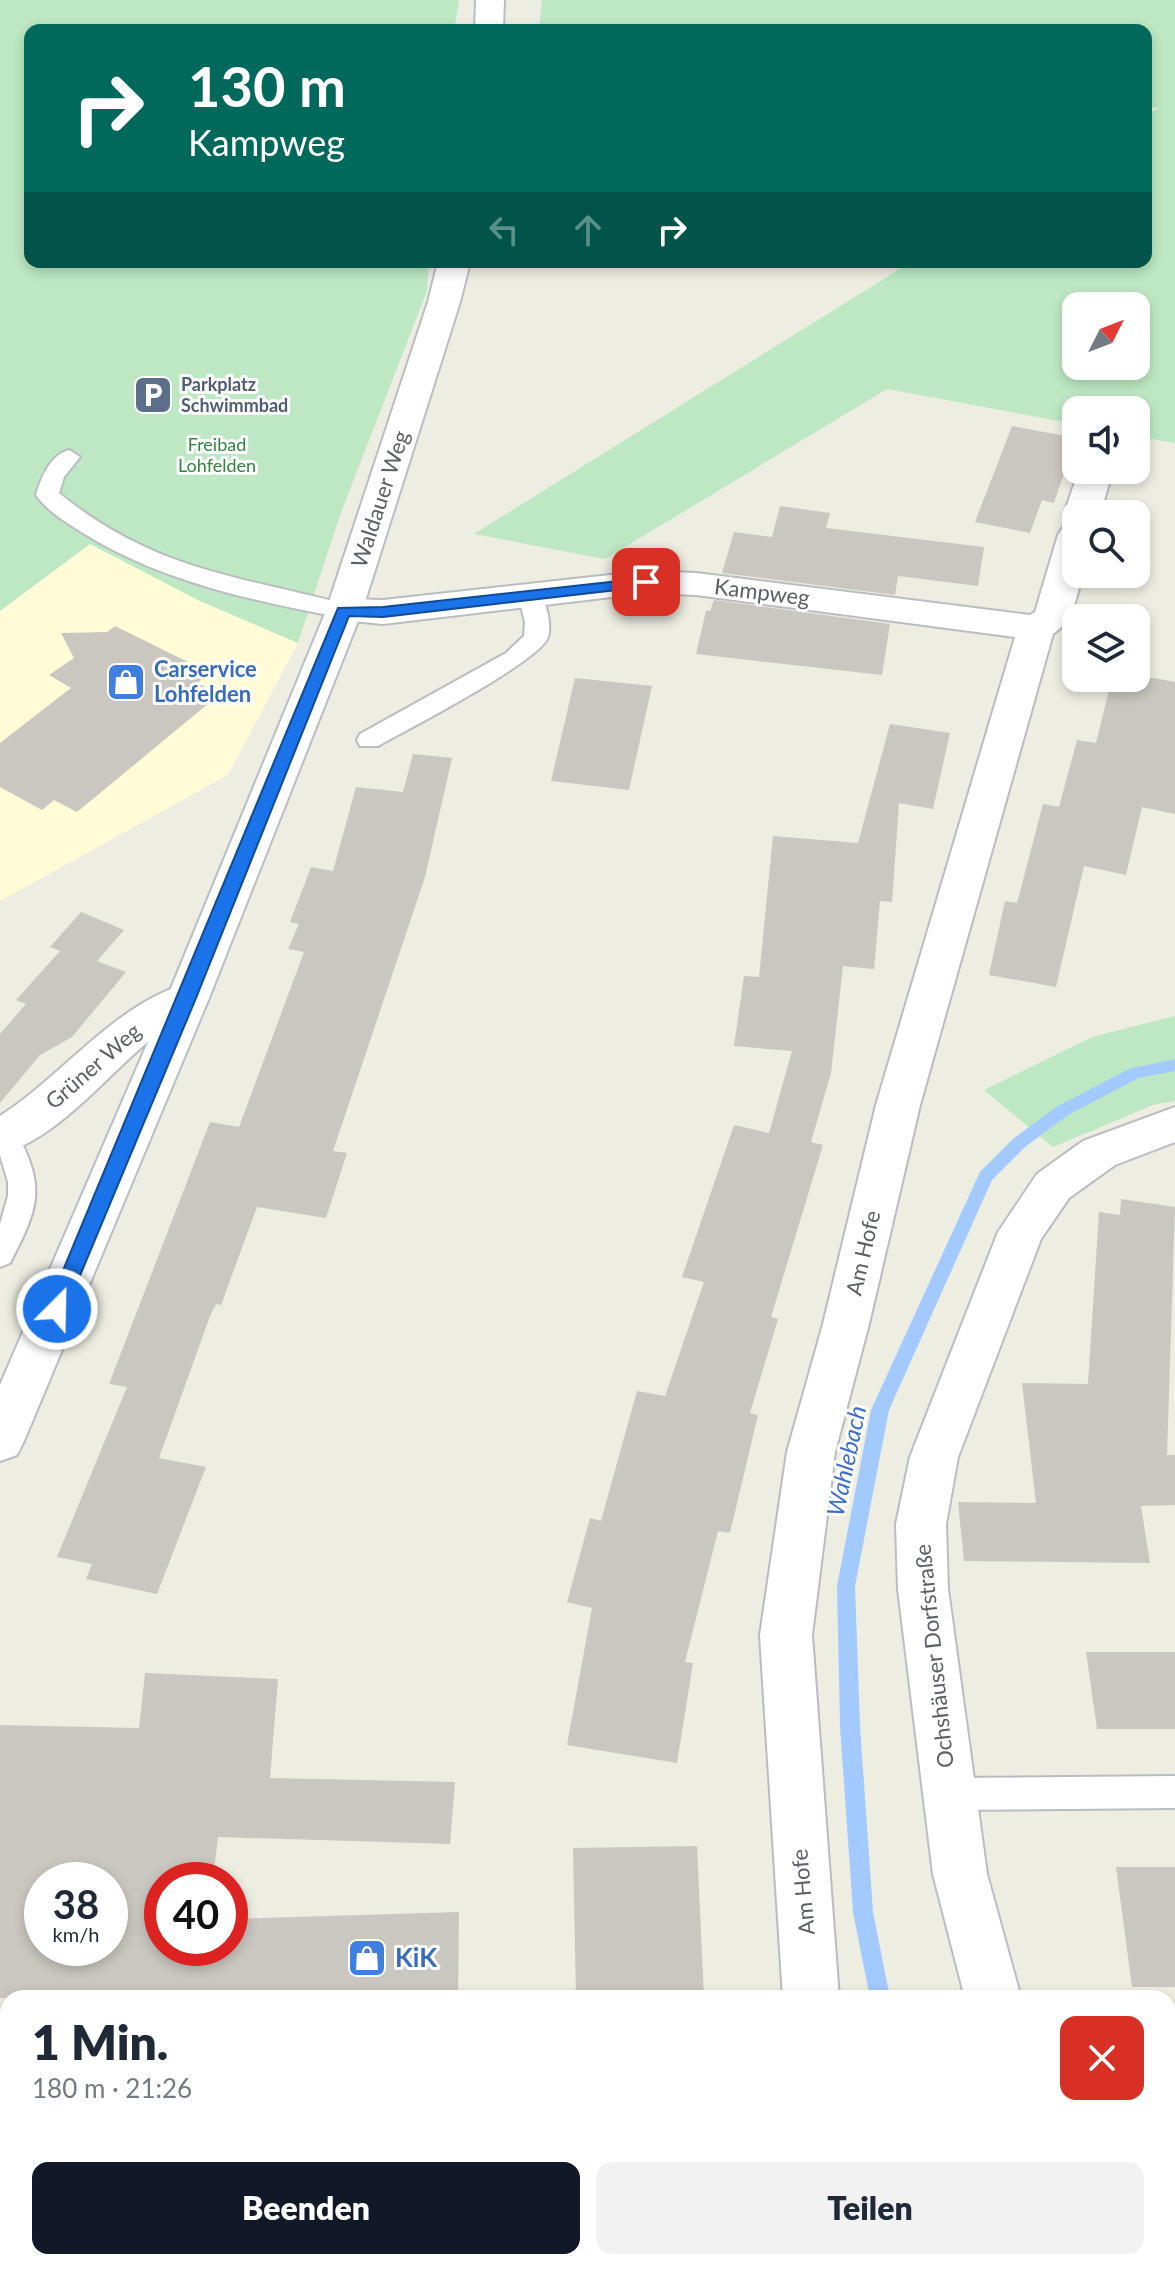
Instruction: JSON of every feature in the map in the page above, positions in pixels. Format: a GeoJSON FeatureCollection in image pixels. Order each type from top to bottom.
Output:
{"type":"FeatureCollection","features":[{"type":"Feature","properties":{"kind":"street"},"geometry":{"type":"LineString","coordinates":[[489,24],[490,0]]}},
{"type":"Feature","properties":{"kind":"street","name":"Waldauer Weg"},"geometry":{"type":"LineString","coordinates":[[0,1441],[188,998],[344,611],[452,268]]}},
{"type":"Feature","properties":{"kind":"street","name":"Kampweg"},"geometry":{"type":"LineString","coordinates":[[344,611],[383,612],[646,582],[696,584],[1036,628]]}},
{"type":"Feature","properties":{"kind":"street","name":"Am Hofe"},"geometry":{"type":"LineString","coordinates":[[810,1990],[786,1635],[811,1452],[846,1324],[902,1092],[1036,628],[1052,618],[1062,583]]}},
{"type":"Feature","properties":{"kind":"street","name":"Grüner Weg"},"geometry":{"type":"LineString","coordinates":[[2,1137],[43,1110],[147,1019],[188,998]]}},
{"type":"Feature","properties":{"kind":"street","name":"Ochshäuser Dorfstraße"},"geometry":{"type":"LineString","coordinates":[[991,1990],[960,1874],[923,1589],[921,1524],[934,1457],[1021,1232],[1053,1186],[1099,1153],[1175,1124]]}},
{"type":"Feature","properties":{"kind":"lane"},"geometry":{"type":"LineString","coordinates":[[69,457],[53,476],[47,495],[71,517],[167,566],[262,595],[344,611]]}},
{"type":"Feature","properties":{"kind":"lane"},"geometry":{"type":"LineString","coordinates":[[369,740],[514,658],[536,638],[537,622],[530,595]]}},
{"type":"Feature","properties":{"kind":"lane"},"geometry":{"type":"LineString","coordinates":[[0,1255],[21,1210],[25,1187],[18,1159],[2,1137]]}},
{"type":"Feature","properties":{"kind":"lane"},"geometry":{"type":"LineString","coordinates":[[949,1794],[1175,1792]]}},
{"type":"Feature","properties":{"kind":"shaded area"},"geometry":{"type":"Polygon","coordinates":[[[90,544],[200,601],[298,643],[228,775],[0,901],[0,611],[90,544]]]}},
{"type":"Feature","properties":{"kind":"green space","name":"Freibad Lohfelden"},"geometry":{"type":"Polygon","coordinates":[[[0,0],[459,0],[455,24],[24,24],[24,268],[429,268],[427,291],[340,515],[298,643],[200,601],[90,544],[0,611],[0,0]]]}},
{"type":"Feature","properties":{"kind":"green space"},"geometry":{"type":"Polygon","coordinates":[[[542,0],[1175,0],[1175,443],[1150,439],[1150,396],[1062,396],[1062,421],[887,389],[605,559],[474,534],[901,268],[1152,268],[1152,112],[1159,108],[1152,107],[1152,24],[540,24],[542,0]]]}},
{"type":"Feature","properties":{"kind":"green space"},"geometry":{"type":"Polygon","coordinates":[[[1175,1016],[1175,1101],[1153,1105],[1053,1147],[984,1090],[1092,1037],[1175,1016]]]}},
{"type":"Feature","properties":{"kind":"building"},"geometry":{"type":"Polygon","coordinates":[[[1012,426],[1062,435],[1062,479],[1054,503],[1042,500],[1030,533],[975,522],[1012,426]]]}},
{"type":"Feature","properties":{"kind":"building"},"geometry":{"type":"Polygon","coordinates":[[[780,506],[830,513],[826,528],[984,547],[978,586],[898,576],[895,595],[722,573],[734,532],[772,537],[780,506]]]}},
{"type":"Feature","properties":{"kind":"building"},"geometry":{"type":"Polygon","coordinates":[[[714,600],[890,624],[882,675],[696,654],[706,611],[710,611],[714,600]]]}},
{"type":"Feature","properties":{"kind":"building"},"geometry":{"type":"Polygon","coordinates":[[[115,626],[210,673],[197,683],[220,694],[77,812],[54,800],[42,810],[0,787],[0,743],[71,688],[49,675],[74,658],[61,633],[107,632],[115,626]]]}},
{"type":"Feature","properties":{"kind":"building"},"geometry":{"type":"Polygon","coordinates":[[[575,678],[652,686],[629,790],[551,781],[575,678]]]}},
{"type":"Feature","properties":{"kind":"building"},"geometry":{"type":"Polygon","coordinates":[[[1150,678],[1175,682],[1175,814],[1142,807],[1126,875],[1084,866],[1056,987],[989,975],[1005,901],[1017,903],[1043,804],[1059,807],[1077,740],[1096,743],[1109,692],[1150,692],[1150,678]]]}},
{"type":"Feature","properties":{"kind":"building"},"geometry":{"type":"Polygon","coordinates":[[[890,724],[950,733],[933,809],[899,803],[892,902],[880,901],[874,969],[843,966],[831,1073],[811,1142],[823,1145],[771,1317],[778,1319],[750,1413],[758,1415],[730,1533],[718,1531],[685,1662],[693,1663],[677,1763],[567,1745],[592,1608],[567,1602],[590,1518],[601,1521],[637,1391],[665,1396],[704,1282],[682,1277],[734,1125],[769,1133],[792,1051],[734,1046],[744,976],[759,977],[773,836],[858,843],[890,724]]]}},
{"type":"Feature","properties":{"kind":"building"},"geometry":{"type":"Polygon","coordinates":[[[413,754],[452,758],[425,877],[333,1151],[347,1153],[326,1218],[257,1207],[221,1305],[216,1304],[210,1316],[159,1458],[206,1467],[157,1594],[86,1579],[92,1564],[57,1557],[127,1387],[109,1384],[210,1122],[239,1127],[304,952],[288,949],[299,924],[290,922],[311,867],[333,871],[356,787],[403,792],[413,754]]]}},
{"type":"Feature","properties":{"kind":"building"},"geometry":{"type":"Polygon","coordinates":[[[81,912],[124,930],[97,961],[126,972],[72,1037],[40,1055],[0,1103],[0,1034],[26,1004],[16,1000],[60,951],[50,947],[81,912]]]}},
{"type":"Feature","properties":{"kind":"building"},"geometry":{"type":"Polygon","coordinates":[[[1121,1199],[1175,1207],[1167,1455],[1175,1455],[1175,1505],[1141,1506],[1150,1563],[964,1561],[958,1502],[1036,1503],[1022,1383],[1088,1384],[1099,1212],[1120,1215],[1121,1199]]]}},
{"type":"Feature","properties":{"kind":"building"},"geometry":{"type":"Polygon","coordinates":[[[1086,1652],[1175,1652],[1175,1729],[1097,1729],[1086,1652]]]}},
{"type":"Feature","properties":{"kind":"building"},"geometry":{"type":"Polygon","coordinates":[[[145,1673],[278,1679],[270,1778],[455,1782],[450,1844],[218,1837],[215,1862],[144,1862],[144,1966],[248,1966],[248,1918],[459,1912],[458,1990],[0,1990],[0,1725],[139,1728],[145,1673]]]}},
{"type":"Feature","properties":{"kind":"building"},"geometry":{"type":"Polygon","coordinates":[[[697,1846],[704,1990],[576,1990],[573,1848],[697,1846]]]}},
{"type":"Feature","properties":{"kind":"building"},"geometry":{"type":"Polygon","coordinates":[[[1116,1867],[1175,1867],[1175,1987],[1132,1987],[1116,1867]]]}},
{"type":"Feature","properties":{"kind":"waterway","name":"Wahlebach"},"geometry":{"type":"LineString","coordinates":[[878,1990],[863,1912],[850,1726],[846,1586],[880,1410],[986,1176],[1019,1143],[1062,1111],[1135,1073],[1175,1065]]}},
{"type":"Feature","properties":{"kind":"place","name":"Parkplatz Schwimmbad"},"geometry":{"type":"Point","coordinates":[153,395]}},
{"type":"Feature","properties":{"kind":"place","name":"Carservice Lohfelden"},"geometry":{"type":"Point","coordinates":[126,682]}},
{"type":"Feature","properties":{"kind":"place","name":"KiK"},"geometry":{"type":"Point","coordinates":[367,1958]}},
{"type":"Feature","properties":{"kind":"route"},"geometry":{"type":"LineString","coordinates":[[57,1309],[188,998],[344,611],[383,612],[646,582]]}}]}
